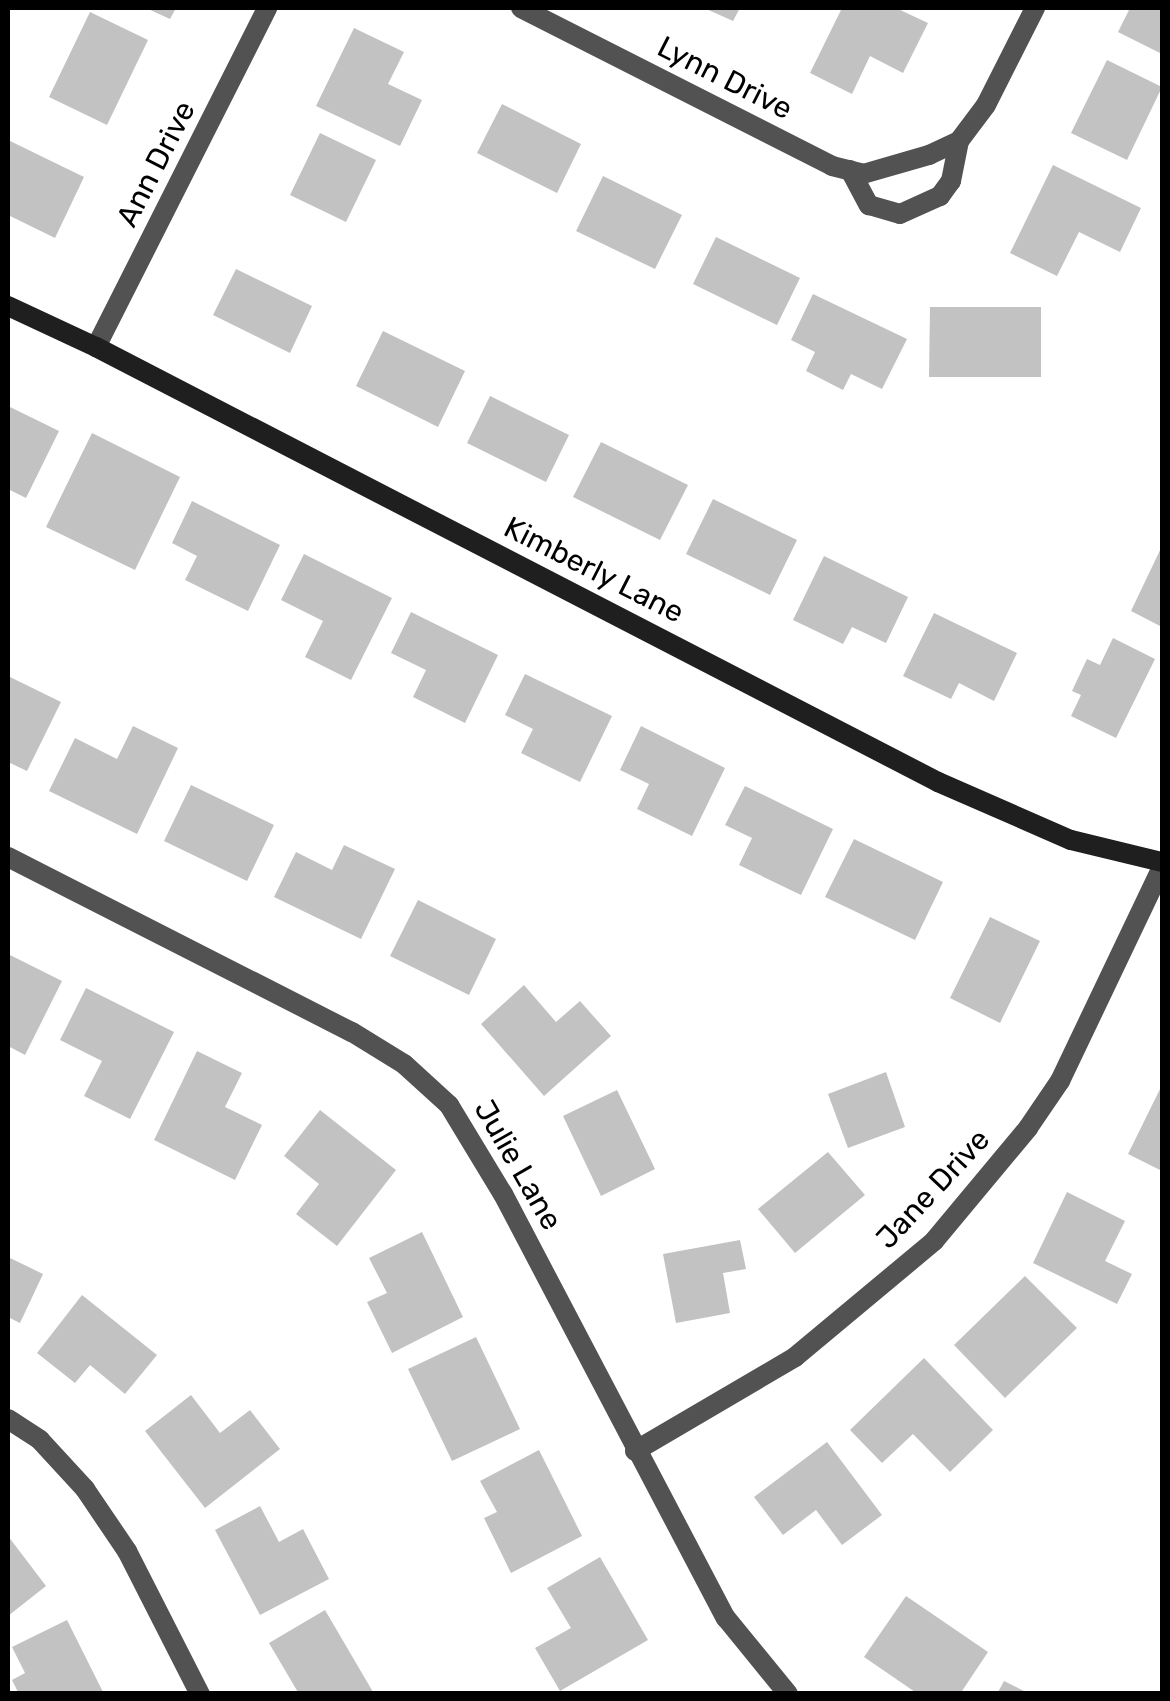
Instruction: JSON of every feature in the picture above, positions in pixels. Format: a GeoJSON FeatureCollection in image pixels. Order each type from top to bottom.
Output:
{"type":"FeatureCollection","features":[{"type":"Feature","properties":{"kind":"street","name":"Ann Drive"},"geometry":{"type":"LineString","coordinates":[[96,346],[267,8]]}},
{"type":"Feature","properties":{"kind":"street","name":"Lynn Drive"},"geometry":{"type":"LineString","coordinates":[[520,8],[832,166],[863,174],[896,166],[960,141]]}},
{"type":"Feature","properties":{"kind":"street"},"geometry":{"type":"LineString","coordinates":[[850,170],[869,205],[900,214],[940,196],[951,181],[960,141],[986,105],[1035,8]]}},
{"type":"Feature","properties":{"kind":"street","name":"Kimberly Lane"},"geometry":{"type":"LineString","coordinates":[[8,306],[96,346],[938,782],[1071,840],[1162,864]]}},
{"type":"Feature","properties":{"kind":"street","name":"Julie Lane"},"geometry":{"type":"LineString","coordinates":[[8,856],[352,1032],[404,1064],[449,1105],[503,1194],[726,1618],[788,1694]]}},
{"type":"Feature","properties":{"kind":"street","name":"Jane Drive"},"geometry":{"type":"LineString","coordinates":[[635,1451],[795,1357],[934,1241],[1028,1128],[1060,1081],[1162,864]]}},
{"type":"Feature","properties":{"kind":"street"},"geometry":{"type":"LineString","coordinates":[[8,1418],[40,1440],[85,1488],[128,1552],[200,1694]]}},
{"type":"Feature","properties":{"kind":"building"},"geometry":{"type":"Polygon","coordinates":[[[146,8],[176,8],[170,19],[146,8]]]}},
{"type":"Feature","properties":{"kind":"building"},"geometry":{"type":"Polygon","coordinates":[[[704,8],[740,8],[733,21],[704,8]]]}},
{"type":"Feature","properties":{"kind":"building"},"geometry":{"type":"Polygon","coordinates":[[[842,8],[896,8],[928,23],[903,73],[870,56],[852,94],[810,73],[842,8]]]}},
{"type":"Feature","properties":{"kind":"building"},"geometry":{"type":"Polygon","coordinates":[[[1130,8],[1162,8],[1162,54],[1118,32],[1130,8]]]}},
{"type":"Feature","properties":{"kind":"building"},"geometry":{"type":"Polygon","coordinates":[[[90,12],[148,40],[107,125],[49,97],[90,12]]]}},
{"type":"Feature","properties":{"kind":"building"},"geometry":{"type":"Polygon","coordinates":[[[354,28],[404,52],[388,84],[422,100],[400,146],[316,106],[354,28]]]}},
{"type":"Feature","properties":{"kind":"building"},"geometry":{"type":"Polygon","coordinates":[[[1107,60],[1162,87],[1127,160],[1071,133],[1107,60]]]}},
{"type":"Feature","properties":{"kind":"building"},"geometry":{"type":"Polygon","coordinates":[[[502,104],[581,144],[557,193],[477,153],[502,104]]]}},
{"type":"Feature","properties":{"kind":"building"},"geometry":{"type":"Polygon","coordinates":[[[320,133],[376,160],[346,222],[290,195],[320,133]]]}},
{"type":"Feature","properties":{"kind":"building"},"geometry":{"type":"Polygon","coordinates":[[[8,140],[84,177],[55,238],[8,215],[8,140]]]}},
{"type":"Feature","properties":{"kind":"building"},"geometry":{"type":"Polygon","coordinates":[[[1053,165],[1141,208],[1120,252],[1079,232],[1057,276],[1010,253],[1053,165]]]}},
{"type":"Feature","properties":{"kind":"building"},"geometry":{"type":"Polygon","coordinates":[[[603,176],[682,215],[655,269],[576,231],[603,176]]]}},
{"type":"Feature","properties":{"kind":"building"},"geometry":{"type":"Polygon","coordinates":[[[716,237],[800,278],[777,325],[693,284],[716,237]]]}},
{"type":"Feature","properties":{"kind":"building"},"geometry":{"type":"Polygon","coordinates":[[[236,269],[312,306],[290,353],[213,315],[236,269]]]}},
{"type":"Feature","properties":{"kind":"building"},"geometry":{"type":"Polygon","coordinates":[[[813,294],[907,339],[882,389],[851,374],[843,390],[806,371],[815,352],[791,340],[813,294]]]}},
{"type":"Feature","properties":{"kind":"building"},"geometry":{"type":"Polygon","coordinates":[[[930,307],[1041,307],[1041,377],[929,377],[930,307]]]}},
{"type":"Feature","properties":{"kind":"building"},"geometry":{"type":"Polygon","coordinates":[[[383,331],[465,371],[438,427],[356,386],[383,331]]]}},
{"type":"Feature","properties":{"kind":"building"},"geometry":{"type":"Polygon","coordinates":[[[490,396],[569,435],[546,482],[467,443],[490,396]]]}},
{"type":"Feature","properties":{"kind":"building"},"geometry":{"type":"Polygon","coordinates":[[[8,406],[59,431],[26,498],[8,489],[8,406]]]}},
{"type":"Feature","properties":{"kind":"building"},"geometry":{"type":"Polygon","coordinates":[[[92,433],[180,477],[135,570],[46,527],[92,433]]]}},
{"type":"Feature","properties":{"kind":"building"},"geometry":{"type":"Polygon","coordinates":[[[601,442],[688,485],[660,540],[573,497],[601,442]]]}},
{"type":"Feature","properties":{"kind":"building"},"geometry":{"type":"Polygon","coordinates":[[[713,499],[797,540],[770,595],[686,554],[713,499]]]}},
{"type":"Feature","properties":{"kind":"building"},"geometry":{"type":"Polygon","coordinates":[[[192,501],[280,545],[248,611],[185,580],[197,556],[172,543],[192,501]]]}},
{"type":"Feature","properties":{"kind":"building"},"geometry":{"type":"Polygon","coordinates":[[[1162,546],[1162,627],[1131,611],[1162,546]]]}},
{"type":"Feature","properties":{"kind":"building"},"geometry":{"type":"Polygon","coordinates":[[[304,554],[392,598],[351,680],[305,657],[323,621],[281,600],[304,554]]]}},
{"type":"Feature","properties":{"kind":"building"},"geometry":{"type":"Polygon","coordinates":[[[824,556],[908,597],[886,643],[852,627],[843,644],[793,620],[824,556]]]}},
{"type":"Feature","properties":{"kind":"building"},"geometry":{"type":"Polygon","coordinates":[[[411,612],[498,655],[465,723],[413,697],[426,670],[391,653],[411,612]]]}},
{"type":"Feature","properties":{"kind":"building"},"geometry":{"type":"Polygon","coordinates":[[[934,613],[1017,653],[994,701],[959,683],[951,699],[903,676],[934,613]]]}},
{"type":"Feature","properties":{"kind":"building"},"geometry":{"type":"Polygon","coordinates":[[[1113,638],[1155,659],[1116,738],[1071,716],[1081,695],[1072,691],[1087,659],[1100,665],[1113,638]]]}},
{"type":"Feature","properties":{"kind":"building"},"geometry":{"type":"Polygon","coordinates":[[[525,674],[612,716],[580,782],[521,753],[533,729],[505,715],[525,674]]]}},
{"type":"Feature","properties":{"kind":"building"},"geometry":{"type":"Polygon","coordinates":[[[8,676],[61,702],[27,771],[8,762],[8,676]]]}},
{"type":"Feature","properties":{"kind":"building"},"geometry":{"type":"Polygon","coordinates":[[[133,726],[178,748],[137,834],[49,791],[75,738],[117,759],[133,726]]]}},
{"type":"Feature","properties":{"kind":"building"},"geometry":{"type":"Polygon","coordinates":[[[641,726],[725,768],[692,836],[637,809],[649,784],[620,770],[641,726]]]}},
{"type":"Feature","properties":{"kind":"building"},"geometry":{"type":"Polygon","coordinates":[[[191,785],[274,825],[247,881],[164,841],[191,785]]]}},
{"type":"Feature","properties":{"kind":"building"},"geometry":{"type":"Polygon","coordinates":[[[745,786],[833,829],[801,895],[739,865],[752,838],[725,825],[745,786]]]}},
{"type":"Feature","properties":{"kind":"building"},"geometry":{"type":"Polygon","coordinates":[[[854,839],[943,882],[915,940],[825,897],[854,839]]]}},
{"type":"Feature","properties":{"kind":"building"},"geometry":{"type":"Polygon","coordinates":[[[344,845],[395,869],[361,939],[274,897],[296,852],[332,870],[344,845]]]}},
{"type":"Feature","properties":{"kind":"building"},"geometry":{"type":"Polygon","coordinates":[[[418,900],[496,939],[469,995],[390,956],[418,900]]]}},
{"type":"Feature","properties":{"kind":"building"},"geometry":{"type":"Polygon","coordinates":[[[990,917],[1040,941],[1000,1023],[950,998],[990,917]]]}},
{"type":"Feature","properties":{"kind":"building"},"geometry":{"type":"Polygon","coordinates":[[[8,954],[62,981],[25,1055],[8,1046],[8,954]]]}},
{"type":"Feature","properties":{"kind":"building"},"geometry":{"type":"Polygon","coordinates":[[[524,985],[556,1022],[580,1001],[611,1036],[544,1096],[481,1024],[524,985]]]}},
{"type":"Feature","properties":{"kind":"building"},"geometry":{"type":"Polygon","coordinates":[[[86,988],[174,1032],[130,1119],[84,1096],[102,1061],[60,1040],[86,988]]]}},
{"type":"Feature","properties":{"kind":"building"},"geometry":{"type":"Polygon","coordinates":[[[197,1051],[242,1073],[225,1107],[262,1125],[235,1180],[154,1140],[197,1051]]]}},
{"type":"Feature","properties":{"kind":"building"},"geometry":{"type":"Polygon","coordinates":[[[886,1072],[905,1127],[848,1148],[828,1094],[886,1072]]]}},
{"type":"Feature","properties":{"kind":"building"},"geometry":{"type":"Polygon","coordinates":[[[1162,1085],[1162,1171],[1128,1154],[1162,1085]]]}},
{"type":"Feature","properties":{"kind":"building"},"geometry":{"type":"Polygon","coordinates":[[[617,1090],[655,1169],[601,1196],[563,1116],[617,1090]]]}},
{"type":"Feature","properties":{"kind":"building"},"geometry":{"type":"Polygon","coordinates":[[[320,1110],[396,1170],[337,1246],[296,1214],[319,1184],[284,1156],[320,1110]]]}},
{"type":"Feature","properties":{"kind":"building"},"geometry":{"type":"Polygon","coordinates":[[[828,1152],[865,1195],[795,1253],[758,1209],[828,1152]]]}},
{"type":"Feature","properties":{"kind":"building"},"geometry":{"type":"Polygon","coordinates":[[[1067,1192],[1125,1221],[1105,1261],[1132,1274],[1117,1304],[1033,1263],[1067,1192]]]}},
{"type":"Feature","properties":{"kind":"building"},"geometry":{"type":"Polygon","coordinates":[[[422,1232],[463,1317],[392,1353],[367,1302],[387,1293],[369,1258],[422,1232]]]}},
{"type":"Feature","properties":{"kind":"building"},"geometry":{"type":"Polygon","coordinates":[[[740,1240],[746,1269],[723,1273],[730,1313],[676,1323],[663,1254],[740,1240]]]}},
{"type":"Feature","properties":{"kind":"building"},"geometry":{"type":"Polygon","coordinates":[[[8,1257],[43,1274],[20,1323],[8,1317],[8,1257]]]}},
{"type":"Feature","properties":{"kind":"building"},"geometry":{"type":"Polygon","coordinates":[[[1025,1276],[1077,1328],[1005,1398],[954,1345],[1025,1276]]]}},
{"type":"Feature","properties":{"kind":"building"},"geometry":{"type":"Polygon","coordinates":[[[82,1295],[157,1355],[125,1394],[90,1365],[75,1383],[37,1353],[82,1295]]]}},
{"type":"Feature","properties":{"kind":"building"},"geometry":{"type":"Polygon","coordinates":[[[476,1337],[520,1429],[452,1461],[408,1369],[476,1337]]]}},
{"type":"Feature","properties":{"kind":"building"},"geometry":{"type":"Polygon","coordinates":[[[924,1358],[993,1430],[950,1472],[913,1434],[882,1463],[850,1430],[924,1358]]]}},
{"type":"Feature","properties":{"kind":"building"},"geometry":{"type":"Polygon","coordinates":[[[191,1395],[220,1433],[250,1410],[280,1449],[205,1508],[145,1431],[191,1395]]]}},
{"type":"Feature","properties":{"kind":"building"},"geometry":{"type":"Polygon","coordinates":[[[827,1442],[882,1515],[842,1545],[816,1510],[783,1535],[754,1497],[827,1442]]]}},
{"type":"Feature","properties":{"kind":"building"},"geometry":{"type":"Polygon","coordinates":[[[539,1450],[582,1536],[511,1573],[484,1518],[497,1512],[480,1481],[539,1450]]]}},
{"type":"Feature","properties":{"kind":"building"},"geometry":{"type":"Polygon","coordinates":[[[260,1506],[279,1542],[303,1529],[329,1579],[260,1615],[215,1530],[260,1506]]]}},
{"type":"Feature","properties":{"kind":"building"},"geometry":{"type":"Polygon","coordinates":[[[8,1536],[46,1586],[8,1616],[8,1536]]]}},
{"type":"Feature","properties":{"kind":"building"},"geometry":{"type":"Polygon","coordinates":[[[600,1557],[648,1640],[560,1691],[535,1648],[571,1628],[547,1588],[600,1557]]]}},
{"type":"Feature","properties":{"kind":"building"},"geometry":{"type":"Polygon","coordinates":[[[906,1596],[988,1652],[960,1694],[918,1694],[864,1657],[906,1596]]]}},
{"type":"Feature","properties":{"kind":"building"},"geometry":{"type":"Polygon","coordinates":[[[325,1610],[371,1694],[299,1694],[269,1643],[325,1610]]]}},
{"type":"Feature","properties":{"kind":"building"},"geometry":{"type":"Polygon","coordinates":[[[67,1620],[104,1694],[19,1694],[12,1680],[25,1673],[12,1647],[67,1620]]]}},
{"type":"Feature","properties":{"kind":"building"},"geometry":{"type":"Polygon","coordinates":[[[1004,1681],[1030,1694],[997,1694],[1004,1681]]]}}]}
